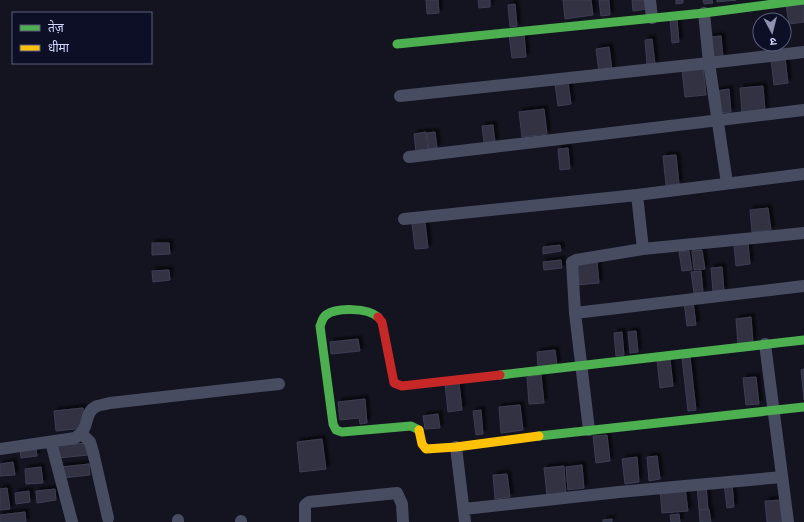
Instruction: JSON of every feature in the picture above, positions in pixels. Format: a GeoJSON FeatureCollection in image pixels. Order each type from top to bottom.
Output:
{"type":"FeatureCollection","features":[{"type":"Feature","properties":{"kind":"street"},"geometry":{"type":"LineString","coordinates":[[650,0],[652,18]]}},
{"type":"Feature","properties":{"kind":"street"},"geometry":{"type":"LineString","coordinates":[[397,44],[704,13],[804,0]]}},
{"type":"Feature","properties":{"kind":"street"},"geometry":{"type":"LineString","coordinates":[[704,13],[709,63],[727,183]]}},
{"type":"Feature","properties":{"kind":"street"},"geometry":{"type":"LineString","coordinates":[[400,96],[804,52]]}},
{"type":"Feature","properties":{"kind":"street"},"geometry":{"type":"LineString","coordinates":[[409,157],[804,110]]}},
{"type":"Feature","properties":{"kind":"street"},"geometry":{"type":"LineString","coordinates":[[404,219],[638,195],[804,174]]}},
{"type":"Feature","properties":{"kind":"street"},"geometry":{"type":"LineString","coordinates":[[638,195],[643,249]]}},
{"type":"Feature","properties":{"kind":"street"},"geometry":{"type":"LineString","coordinates":[[589,430],[575,313],[572,262],[576,260],[643,249],[804,233]]}},
{"type":"Feature","properties":{"kind":"street"},"geometry":{"type":"LineString","coordinates":[[575,313],[804,286]]}},
{"type":"Feature","properties":{"kind":"street"},"geometry":{"type":"LineString","coordinates":[[804,340],[402,386],[394,383],[382,322],[377,316],[359,310],[327,314],[323,318],[320,326],[333,424],[338,431],[342,432],[412,426],[419,430],[422,444],[426,448],[456,448],[589,430],[804,407]]}},
{"type":"Feature","properties":{"kind":"street"},"geometry":{"type":"LineString","coordinates":[[765,344],[788,522]]}},
{"type":"Feature","properties":{"kind":"street"},"geometry":{"type":"LineString","coordinates":[[0,449],[75,438],[82,434],[86,428],[88,416],[91,411],[97,407],[110,403],[279,384]]}},
{"type":"Feature","properties":{"kind":"street"},"geometry":{"type":"LineString","coordinates":[[82,434],[90,442],[108,518]]}},
{"type":"Feature","properties":{"kind":"street"},"geometry":{"type":"LineString","coordinates":[[51,442],[72,522]]}},
{"type":"Feature","properties":{"kind":"street"},"geometry":{"type":"LineString","coordinates":[[456,448],[465,522]]}},
{"type":"Feature","properties":{"kind":"street"},"geometry":{"type":"LineString","coordinates":[[464,509],[782,477]]}},
{"type":"Feature","properties":{"kind":"street"},"geometry":{"type":"LineString","coordinates":[[305,522],[305,505],[309,502],[397,493],[402,504],[403,522]]}},
{"type":"Feature","properties":{"kind":"building"},"geometry":{"type":"Polygon","coordinates":[[[426,0],[438,0],[439,13],[427,14],[426,0]]]}},
{"type":"Feature","properties":{"kind":"building"},"geometry":{"type":"Polygon","coordinates":[[[478,0],[490,0],[490,7],[479,8],[478,0]]]}},
{"type":"Feature","properties":{"kind":"building"},"geometry":{"type":"Polygon","coordinates":[[[563,0],[591,0],[593,15],[565,19],[563,0]]]}},
{"type":"Feature","properties":{"kind":"building"},"geometry":{"type":"Polygon","coordinates":[[[599,0],[609,0],[610,15],[601,16],[599,0]]]}},
{"type":"Feature","properties":{"kind":"building"},"geometry":{"type":"Polygon","coordinates":[[[632,0],[646,0],[647,9],[633,11],[632,0]]]}},
{"type":"Feature","properties":{"kind":"building"},"geometry":{"type":"Polygon","coordinates":[[[676,0],[683,0],[683,3],[676,4],[676,0]]]}},
{"type":"Feature","properties":{"kind":"building"},"geometry":{"type":"Polygon","coordinates":[[[703,0],[712,0],[713,3],[704,4],[703,0]]]}},
{"type":"Feature","properties":{"kind":"building"},"geometry":{"type":"Polygon","coordinates":[[[717,0],[736,0],[717,2],[717,0]]]}},
{"type":"Feature","properties":{"kind":"building"},"geometry":{"type":"Polygon","coordinates":[[[804,3],[804,22],[792,24],[792,12],[787,12],[786,5],[804,3]]]}},
{"type":"Feature","properties":{"kind":"building"},"geometry":{"type":"Polygon","coordinates":[[[515,4],[517,26],[510,27],[508,5],[515,4]]]}},
{"type":"Feature","properties":{"kind":"building"},"geometry":{"type":"Polygon","coordinates":[[[677,19],[679,42],[672,43],[670,20],[677,19]]]}},
{"type":"Feature","properties":{"kind":"building"},"geometry":{"type":"Polygon","coordinates":[[[524,33],[526,57],[512,58],[509,34],[524,33]]]}},
{"type":"Feature","properties":{"kind":"building"},"geometry":{"type":"Polygon","coordinates":[[[721,36],[723,57],[712,58],[710,37],[721,36]]]}},
{"type":"Feature","properties":{"kind":"building"},"geometry":{"type":"Polygon","coordinates":[[[652,39],[655,64],[647,65],[645,40],[652,39]]]}},
{"type":"Feature","properties":{"kind":"building"},"geometry":{"type":"Polygon","coordinates":[[[609,47],[612,70],[599,72],[596,49],[609,47]]]}},
{"type":"Feature","properties":{"kind":"building"},"geometry":{"type":"Polygon","coordinates":[[[785,58],[788,83],[774,85],[771,60],[785,58]]]}},
{"type":"Feature","properties":{"kind":"building"},"geometry":{"type":"Polygon","coordinates":[[[703,67],[706,95],[685,97],[682,70],[703,67]]]}},
{"type":"Feature","properties":{"kind":"building"},"geometry":{"type":"Polygon","coordinates":[[[568,82],[571,104],[558,106],[555,84],[568,82]]]}},
{"type":"Feature","properties":{"kind":"building"},"geometry":{"type":"Polygon","coordinates":[[[763,86],[765,111],[742,113],[740,88],[763,86]]]}},
{"type":"Feature","properties":{"kind":"building"},"geometry":{"type":"Polygon","coordinates":[[[729,89],[731,112],[718,113],[716,91],[729,89]]]}},
{"type":"Feature","properties":{"kind":"building"},"geometry":{"type":"Polygon","coordinates":[[[544,109],[547,134],[522,137],[519,112],[544,109]]]}},
{"type":"Feature","properties":{"kind":"building"},"geometry":{"type":"Polygon","coordinates":[[[493,125],[495,142],[484,143],[482,126],[493,125]]]}},
{"type":"Feature","properties":{"kind":"building"},"geometry":{"type":"Polygon","coordinates":[[[426,132],[428,151],[416,152],[414,134],[426,132]]]}},
{"type":"Feature","properties":{"kind":"building"},"geometry":{"type":"Polygon","coordinates":[[[435,132],[437,148],[429,149],[427,133],[435,132]]]}},
{"type":"Feature","properties":{"kind":"building"},"geometry":{"type":"Polygon","coordinates":[[[568,148],[570,169],[560,170],[558,149],[568,148]]]}},
{"type":"Feature","properties":{"kind":"building"},"geometry":{"type":"Polygon","coordinates":[[[676,155],[679,184],[666,185],[663,156],[676,155]]]}},
{"type":"Feature","properties":{"kind":"building"},"geometry":{"type":"Polygon","coordinates":[[[768,208],[771,230],[752,232],[750,210],[768,208]]]}},
{"type":"Feature","properties":{"kind":"building"},"geometry":{"type":"Polygon","coordinates":[[[425,222],[428,248],[415,249],[412,223],[425,222]]]}},
{"type":"Feature","properties":{"kind":"building"},"geometry":{"type":"Polygon","coordinates":[[[152,243],[169,243],[170,254],[152,255],[152,243]]]}},
{"type":"Feature","properties":{"kind":"building"},"geometry":{"type":"Polygon","coordinates":[[[748,243],[750,264],[736,266],[734,245],[748,243]]]}},
{"type":"Feature","properties":{"kind":"building"},"geometry":{"type":"Polygon","coordinates":[[[560,245],[561,251],[543,254],[543,247],[560,245]]]}},
{"type":"Feature","properties":{"kind":"building"},"geometry":{"type":"Polygon","coordinates":[[[702,250],[705,269],[694,270],[692,251],[702,250]]]}},
{"type":"Feature","properties":{"kind":"building"},"geometry":{"type":"Polygon","coordinates":[[[689,251],[692,270],[682,271],[679,252],[689,251]]]}},
{"type":"Feature","properties":{"kind":"building"},"geometry":{"type":"Polygon","coordinates":[[[561,260],[562,268],[544,270],[543,262],[561,260]]]}},
{"type":"Feature","properties":{"kind":"building"},"geometry":{"type":"Polygon","coordinates":[[[597,262],[599,283],[577,285],[574,265],[597,262]]]}},
{"type":"Feature","properties":{"kind":"building"},"geometry":{"type":"Polygon","coordinates":[[[722,267],[724,291],[713,292],[711,268],[722,267]]]}},
{"type":"Feature","properties":{"kind":"building"},"geometry":{"type":"Polygon","coordinates":[[[169,270],[170,280],[153,282],[152,271],[169,270]]]}},
{"type":"Feature","properties":{"kind":"building"},"geometry":{"type":"Polygon","coordinates":[[[701,271],[703,292],[694,293],[691,272],[701,271]]]}},
{"type":"Feature","properties":{"kind":"building"},"geometry":{"type":"Polygon","coordinates":[[[693,301],[696,325],[687,326],[684,302],[693,301]]]}},
{"type":"Feature","properties":{"kind":"building"},"geometry":{"type":"Polygon","coordinates":[[[751,317],[753,343],[738,345],[736,319],[751,317]]]}},
{"type":"Feature","properties":{"kind":"building"},"geometry":{"type":"Polygon","coordinates":[[[636,331],[638,352],[630,353],[628,332],[636,331]]]}},
{"type":"Feature","properties":{"kind":"building"},"geometry":{"type":"Polygon","coordinates":[[[622,332],[624,355],[616,356],[614,333],[622,332]]]}},
{"type":"Feature","properties":{"kind":"building"},"geometry":{"type":"Polygon","coordinates":[[[358,339],[360,351],[331,354],[330,342],[358,339]]]}},
{"type":"Feature","properties":{"kind":"building"},"geometry":{"type":"Polygon","coordinates":[[[555,350],[557,365],[538,367],[537,352],[555,350]]]}},
{"type":"Feature","properties":{"kind":"building"},"geometry":{"type":"Polygon","coordinates":[[[690,357],[696,410],[688,411],[682,358],[690,357]]]}},
{"type":"Feature","properties":{"kind":"building"},"geometry":{"type":"Polygon","coordinates":[[[670,359],[673,386],[660,388],[657,360],[670,359]]]}},
{"type":"Feature","properties":{"kind":"building"},"geometry":{"type":"Polygon","coordinates":[[[804,369],[804,400],[801,370],[804,369]]]}},
{"type":"Feature","properties":{"kind":"building"},"geometry":{"type":"Polygon","coordinates":[[[541,375],[544,403],[529,404],[527,377],[541,375]]]}},
{"type":"Feature","properties":{"kind":"building"},"geometry":{"type":"Polygon","coordinates":[[[756,377],[759,404],[746,405],[743,378],[756,377]]]}},
{"type":"Feature","properties":{"kind":"building"},"geometry":{"type":"Polygon","coordinates":[[[459,383],[462,410],[448,412],[445,384],[459,383]]]}},
{"type":"Feature","properties":{"kind":"building"},"geometry":{"type":"Polygon","coordinates":[[[365,399],[367,423],[360,424],[359,418],[340,420],[338,402],[365,399]]]}},
{"type":"Feature","properties":{"kind":"building"},"geometry":{"type":"Polygon","coordinates":[[[520,405],[523,430],[501,433],[499,407],[520,405]]]}},
{"type":"Feature","properties":{"kind":"building"},"geometry":{"type":"Polygon","coordinates":[[[83,408],[85,428],[56,431],[54,411],[83,408]]]}},
{"type":"Feature","properties":{"kind":"building"},"geometry":{"type":"Polygon","coordinates":[[[481,410],[483,434],[476,435],[473,411],[481,410]]]}},
{"type":"Feature","properties":{"kind":"building"},"geometry":{"type":"Polygon","coordinates":[[[438,414],[440,428],[425,429],[423,416],[438,414]]]}},
{"type":"Feature","properties":{"kind":"building"},"geometry":{"type":"Polygon","coordinates":[[[607,435],[610,461],[596,463],[593,436],[607,435]]]}},
{"type":"Feature","properties":{"kind":"building"},"geometry":{"type":"Polygon","coordinates":[[[322,439],[326,469],[300,472],[297,442],[322,439]]]}},
{"type":"Feature","properties":{"kind":"building"},"geometry":{"type":"Polygon","coordinates":[[[86,443],[88,455],[59,458],[58,446],[86,443]]]}},
{"type":"Feature","properties":{"kind":"building"},"geometry":{"type":"Polygon","coordinates":[[[36,448],[37,456],[21,458],[20,450],[36,448]]]}},
{"type":"Feature","properties":{"kind":"building"},"geometry":{"type":"Polygon","coordinates":[[[657,456],[660,479],[649,481],[647,457],[657,456]]]}},
{"type":"Feature","properties":{"kind":"building"},"geometry":{"type":"Polygon","coordinates":[[[637,457],[639,482],[625,484],[622,459],[637,457]]]}},
{"type":"Feature","properties":{"kind":"building"},"geometry":{"type":"Polygon","coordinates":[[[13,462],[15,475],[0,476],[0,464],[13,462]]]}},
{"type":"Feature","properties":{"kind":"building"},"geometry":{"type":"Polygon","coordinates":[[[89,464],[90,475],[62,478],[61,467],[89,464]]]}},
{"type":"Feature","properties":{"kind":"building"},"geometry":{"type":"Polygon","coordinates":[[[582,465],[584,488],[568,490],[566,467],[582,465]]]}},
{"type":"Feature","properties":{"kind":"building"},"geometry":{"type":"Polygon","coordinates":[[[564,466],[566,493],[547,495],[544,468],[564,466]]]}},
{"type":"Feature","properties":{"kind":"building"},"geometry":{"type":"Polygon","coordinates":[[[41,467],[43,483],[26,484],[25,469],[41,467]]]}},
{"type":"Feature","properties":{"kind":"building"},"geometry":{"type":"Polygon","coordinates":[[[507,474],[510,497],[495,499],[493,475],[507,474]]]}},
{"type":"Feature","properties":{"kind":"building"},"geometry":{"type":"Polygon","coordinates":[[[724,483],[732,483],[734,507],[727,508],[724,483]]]}},
{"type":"Feature","properties":{"kind":"building"},"geometry":{"type":"Polygon","coordinates":[[[706,485],[708,509],[699,510],[697,486],[706,485]]]}},
{"type":"Feature","properties":{"kind":"building"},"geometry":{"type":"Polygon","coordinates":[[[7,488],[10,509],[0,510],[0,489],[7,488]]]}},
{"type":"Feature","properties":{"kind":"building"},"geometry":{"type":"Polygon","coordinates":[[[685,488],[688,511],[662,513],[660,490],[685,488]]]}},
{"type":"Feature","properties":{"kind":"building"},"geometry":{"type":"Polygon","coordinates":[[[55,489],[56,500],[37,503],[36,491],[55,489]]]}},
{"type":"Feature","properties":{"kind":"building"},"geometry":{"type":"Polygon","coordinates":[[[29,491],[30,502],[16,504],[15,493],[29,491]]]}},
{"type":"Feature","properties":{"kind":"building"},"geometry":{"type":"Polygon","coordinates":[[[781,500],[784,522],[767,522],[765,501],[781,500]]]}},
{"type":"Feature","properties":{"kind":"building"},"geometry":{"type":"Polygon","coordinates":[[[709,509],[711,522],[700,522],[699,510],[709,509]]]}},
{"type":"Feature","properties":{"kind":"building"},"geometry":{"type":"Polygon","coordinates":[[[25,512],[26,522],[0,522],[0,515],[25,512]]]}},
{"type":"Feature","properties":{"kind":"building"},"geometry":{"type":"Polygon","coordinates":[[[679,514],[680,522],[671,522],[670,515],[679,514]]]}},
{"type":"Feature","properties":{"kind":"building"},"geometry":{"type":"Polygon","coordinates":[[[612,519],[612,522],[603,522],[603,520],[612,519]]]}},
{"type":"Feature","properties":{"kind":"traffic: fast"},"geometry":{"type":"LineString","coordinates":[[397,44],[704,13],[804,0]]}},
{"type":"Feature","properties":{"kind":"traffic: fast"},"geometry":{"type":"LineString","coordinates":[[378,317],[360,310],[345,310],[331,312],[322,320],[320,326],[333,424],[336,430],[342,432],[411,426],[419,430]]}},
{"type":"Feature","properties":{"kind":"traffic: fast"},"geometry":{"type":"LineString","coordinates":[[500,375],[804,340]]}},
{"type":"Feature","properties":{"kind":"traffic: fast"},"geometry":{"type":"LineString","coordinates":[[539,436],[804,407]]}},
{"type":"Feature","properties":{"kind":"traffic: slow"},"geometry":{"type":"LineString","coordinates":[[419,430],[422,444],[426,449],[456,447],[539,436]]}},
{"type":"Feature","properties":{"kind":"traffic: jam"},"geometry":{"type":"LineString","coordinates":[[378,317],[382,322],[394,383],[402,386],[500,375]]}}]}
